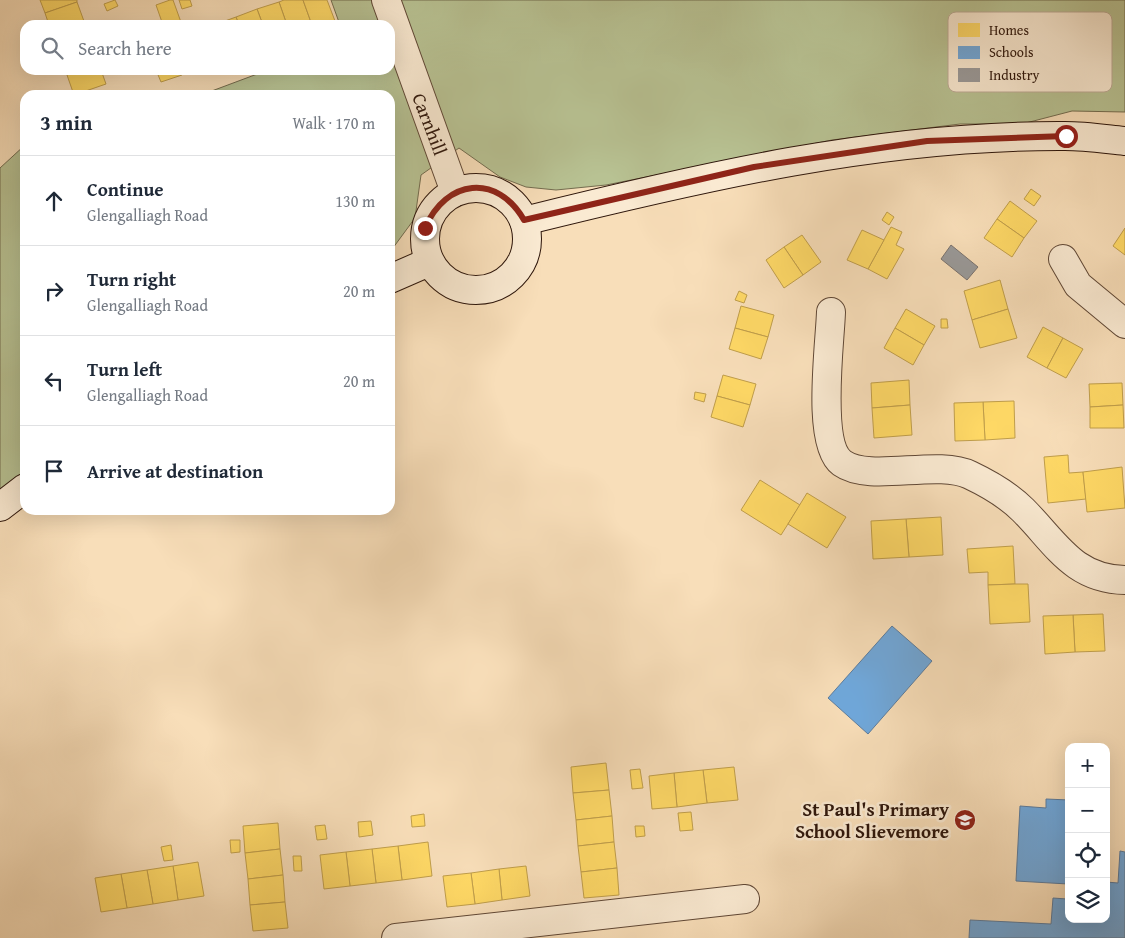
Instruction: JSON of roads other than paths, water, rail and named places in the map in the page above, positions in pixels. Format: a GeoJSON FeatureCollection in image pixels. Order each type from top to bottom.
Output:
{"type":"FeatureCollection","features":[{"type":"Feature","properties":{"kind":"street","name":"Carnhill"},"geometry":{"type":"LineString","coordinates":[[386,0],[393,20]]}},
{"type":"Feature","properties":{"kind":"street","name":"Carnhill"},"geometry":{"type":"LineString","coordinates":[[395,25],[455,192]]}},
{"type":"Feature","properties":{"kind":"street"},"geometry":{"type":"LineString","coordinates":[[524,220],[754,167],[927,141],[1066,136],[1125,141]]}},
{"type":"Feature","properties":{"kind":"street"},"geometry":{"type":"LineString","coordinates":[[474,188],[490,190],[510,201],[524,220],[528,237],[526,253],[507,281],[492,288],[476,291],[462,289],[443,279],[430,262],[424,245],[425,228],[432,212],[443,199],[455,192],[474,188]]}},
{"type":"Feature","properties":{"kind":"street"},"geometry":{"type":"LineString","coordinates":[[1063,259],[1078,285],[1125,324]]}},
{"type":"Feature","properties":{"kind":"street"},"geometry":{"type":"LineString","coordinates":[[395,277],[430,262]]}},
{"type":"Feature","properties":{"kind":"street"},"geometry":{"type":"LineString","coordinates":[[831,312],[826,424],[832,447],[842,463],[862,470],[933,469],[967,474],[1000,491],[1017,506],[1053,546],[1079,568],[1111,580],[1125,580]]}},
{"type":"Feature","properties":{"kind":"street"},"geometry":{"type":"LineString","coordinates":[[0,507],[20,492]]}},
{"type":"Feature","properties":{"kind":"street"},"geometry":{"type":"LineString","coordinates":[[396,938],[605,926],[745,899]]}},
{"type":"Feature","properties":{"kind":"place","name":"St Paul's Primary School Slievemore"},"geometry":{"type":"Point","coordinates":[965,820]}}]}
